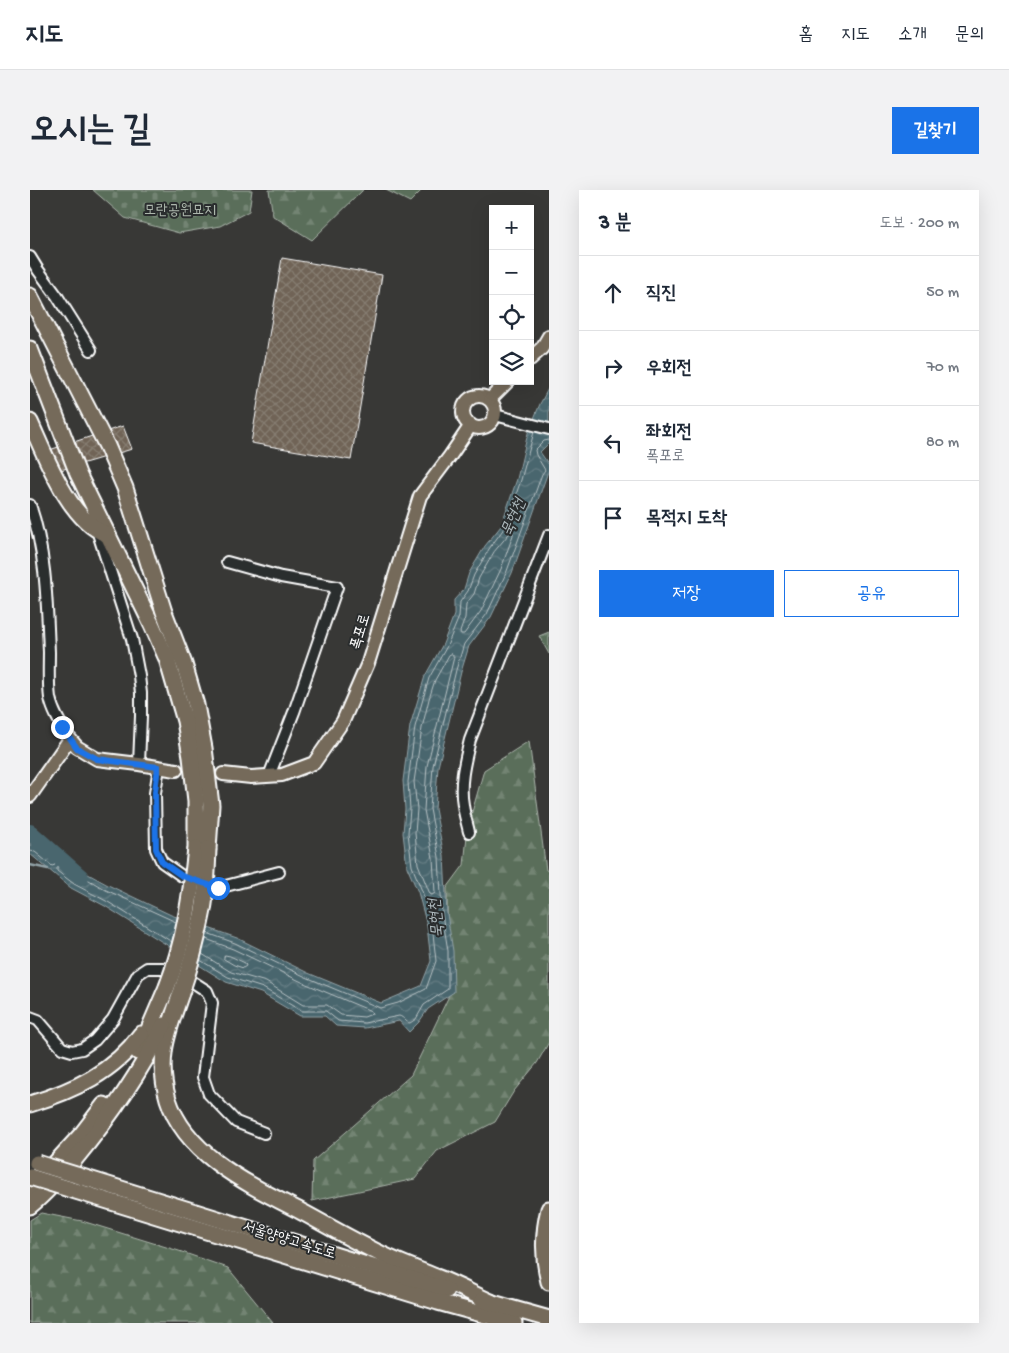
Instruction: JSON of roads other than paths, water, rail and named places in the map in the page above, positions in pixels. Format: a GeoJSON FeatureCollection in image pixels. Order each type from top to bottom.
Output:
{"type":"FeatureCollection","features":[{"type":"Feature","properties":{"kind":"highway"},"geometry":{"type":"LineString","coordinates":[[30,296],[107,446],[125,488],[164,612],[184,664],[196,705],[204,748],[211,805],[202,849]]}},
{"type":"Feature","properties":{"kind":"highway"},"geometry":{"type":"LineString","coordinates":[[30,349],[101,532],[152,626],[167,659],[185,721],[191,756],[206,886],[203,913],[189,968],[136,1041],[120,1059],[96,1076],[65,1092],[30,1104]]}},
{"type":"Feature","properties":{"kind":"highway"},"geometry":{"type":"LineString","coordinates":[[30,422],[64,494],[81,517],[101,532]]}},
{"type":"Feature","properties":{"kind":"highway"},"geometry":{"type":"LineString","coordinates":[[30,1206],[47,1192],[96,1134],[160,1033],[174,990]]}},
{"type":"Feature","properties":{"kind":"highway"},"geometry":{"type":"LineString","coordinates":[[174,990],[163,1058],[165,1087],[174,1114],[183,1129],[201,1148],[224,1168],[250,1185],[353,1240],[378,1253],[440,1278],[491,1302]]}},
{"type":"Feature","properties":{"kind":"highway"},"geometry":{"type":"LineString","coordinates":[[30,1191],[81,1135],[116,1089],[146,1036],[156,1013]]}},
{"type":"Feature","properties":{"kind":"highway","name":"서울양양고속도로"},"geometry":{"type":"LineString","coordinates":[[34,1162],[423,1283],[549,1318]]}},
{"type":"Feature","properties":{"kind":"highway","name":"서울양양고속도로"},"geometry":{"type":"LineString","coordinates":[[30,1177],[514,1323]]}},
{"type":"Feature","properties":{"kind":"highway"},"geometry":{"type":"LineString","coordinates":[[549,1209],[544,1249],[549,1282]]}},
{"type":"Feature","properties":{"kind":"highway"},"geometry":{"type":"LineString","coordinates":[[450,1305],[493,1323]]}},
{"type":"Feature","properties":{"kind":"main road"},"geometry":{"type":"LineString","coordinates":[[534,355],[542,348],[549,336]]}},
{"type":"Feature","properties":{"kind":"main road"},"geometry":{"type":"LineString","coordinates":[[490,399],[504,385]]}},
{"type":"Feature","properties":{"kind":"main road"},"geometry":{"type":"LineString","coordinates":[[483,396],[490,399],[493,404],[495,416],[492,422],[482,428],[471,425],[467,421],[464,408],[470,399],[483,396]]}},
{"type":"Feature","properties":{"kind":"main road","name":"폭포로"},"geometry":{"type":"LineString","coordinates":[[223,774],[251,777],[282,775],[314,763],[343,721],[368,663],[420,496],[471,425]]}},
{"type":"Feature","properties":{"kind":"main road"},"geometry":{"type":"LineString","coordinates":[[33,792],[70,739],[77,748],[97,759],[176,770]]}},
{"type":"Feature","properties":{"kind":"street"},"geometry":{"type":"LineString","coordinates":[[30,256],[90,350]]}},
{"type":"Feature","properties":{"kind":"street"},"geometry":{"type":"LineString","coordinates":[[495,416],[549,429]]}},
{"type":"Feature","properties":{"kind":"street"},"geometry":{"type":"LineString","coordinates":[[30,505],[36,521],[43,570],[47,613],[50,698],[58,720],[70,739]]}},
{"type":"Feature","properties":{"kind":"street"},"geometry":{"type":"LineString","coordinates":[[101,532],[132,639],[140,676],[142,693],[138,764]]}},
{"type":"Feature","properties":{"kind":"street"},"geometry":{"type":"LineString","coordinates":[[469,832],[463,804],[462,787],[463,770],[470,740],[549,535]]}},
{"type":"Feature","properties":{"kind":"street"},"geometry":{"type":"LineString","coordinates":[[227,562],[281,577],[337,587],[294,712],[269,776]]}},
{"type":"Feature","properties":{"kind":"street"},"geometry":{"type":"LineString","coordinates":[[158,767],[155,792],[156,849],[162,862],[182,876],[218,888],[280,872]]}},
{"type":"Feature","properties":{"kind":"street"},"geometry":{"type":"LineString","coordinates":[[30,1017],[38,1020],[62,1048],[72,1051],[82,1049],[94,1040],[113,1019],[138,974],[147,968],[163,968],[193,982],[207,991],[212,1003],[203,1078],[209,1094],[236,1122],[264,1133]]}},
{"type":"Feature","properties":{"kind":"water"},"geometry":{"type":"Polygon","coordinates":[[[549,387],[549,443],[540,452],[549,465],[549,469],[512,573],[491,617],[469,646],[438,767],[435,809],[444,856],[447,914],[453,951],[454,992],[428,1009],[409,1032],[399,1021],[365,1028],[336,1026],[325,1016],[300,1016],[261,993],[226,982],[105,906],[71,888],[30,854],[30,830],[40,837],[61,862],[79,869],[171,915],[237,938],[308,973],[381,1003],[421,986],[431,961],[427,926],[418,892],[407,867],[403,833],[405,809],[403,781],[410,726],[425,676],[443,644],[454,615],[454,600],[464,589],[469,573],[485,546],[501,526],[517,479],[528,433],[549,387]]]}},
{"type":"Feature","properties":{"kind":"waterway","name":"묵현천"},"geometry":{"type":"LineString","coordinates":[[30,832],[81,877]]}},
{"type":"Feature","properties":{"kind":"waterway"},"geometry":{"type":"LineString","coordinates":[[30,865],[48,869]]}},
{"type":"Feature","properties":{"kind":"park label","name":"모란공원묘지"},"geometry":{"type":"Point","coordinates":[180,211]}}]}
